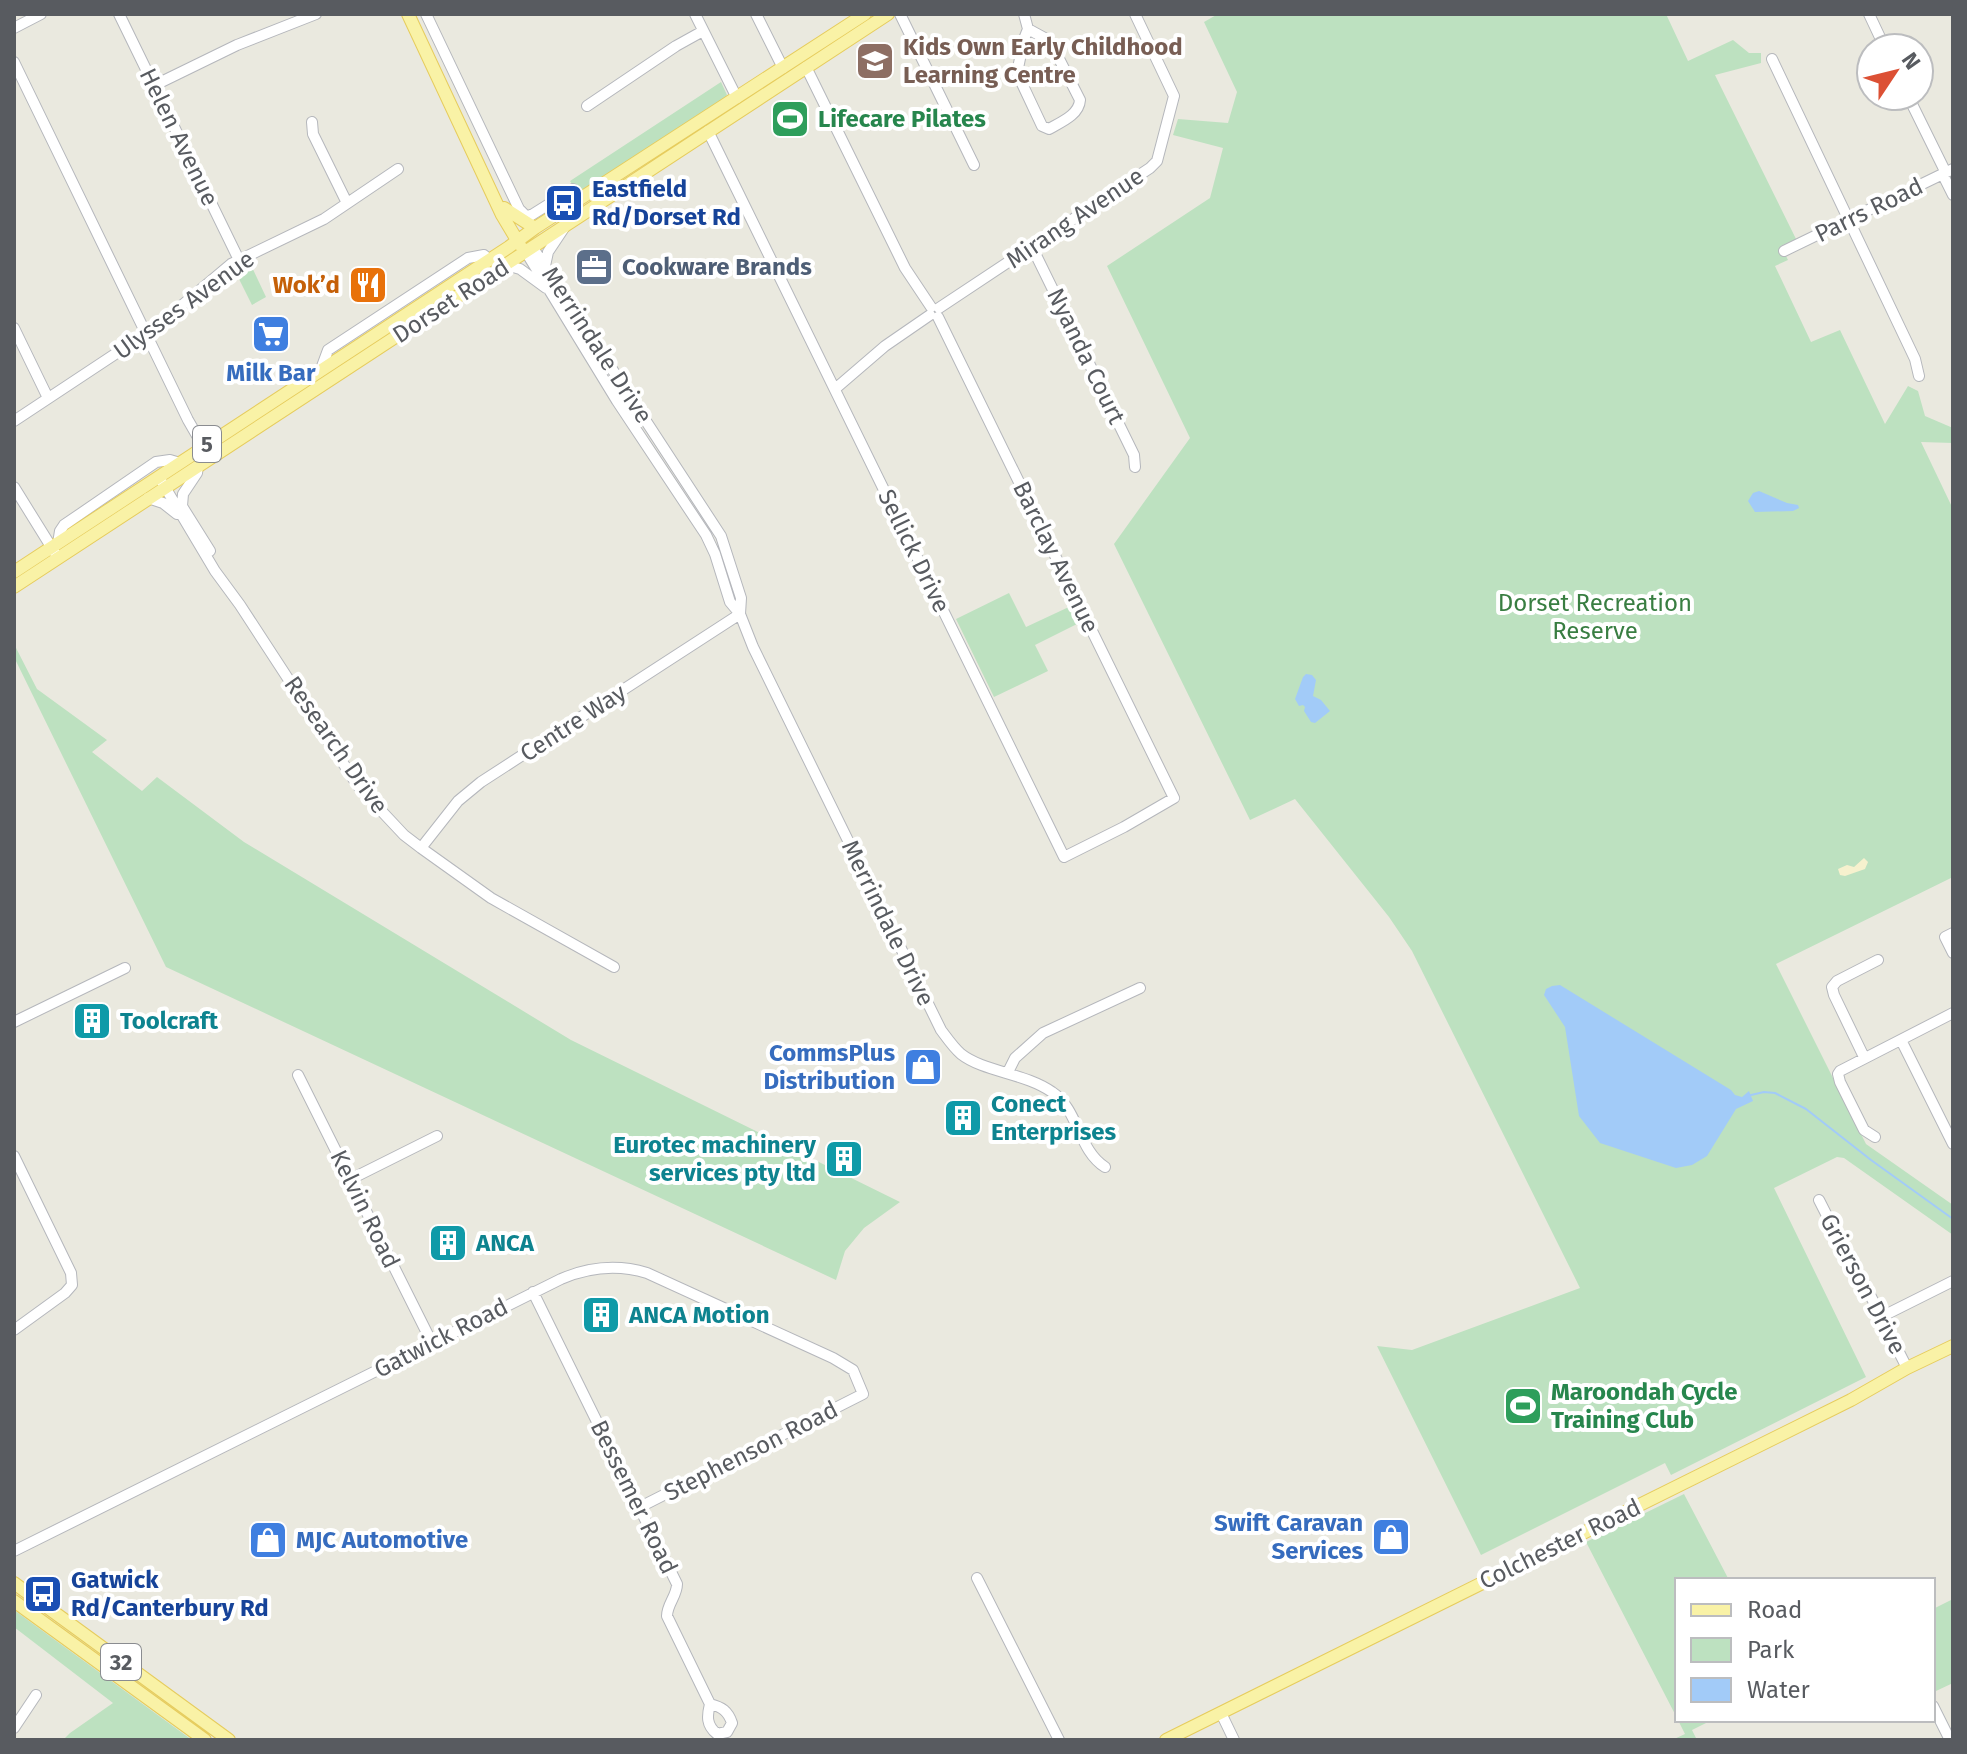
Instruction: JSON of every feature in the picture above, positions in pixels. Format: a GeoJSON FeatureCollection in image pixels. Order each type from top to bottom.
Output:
{"type":"FeatureCollection","features":[{"type":"Feature","properties":{"kind":"main road"},"geometry":{"type":"LineString","coordinates":[[408,14],[508,225],[521,239]]}},
{"type":"Feature","properties":{"kind":"main road","name":"Dorset Road"},"geometry":{"type":"LineString","coordinates":[[14,572],[148,498],[180,463],[207,452],[529,250],[704,126],[737,98],[783,68],[862,19],[888,14]]}},
{"type":"Feature","properties":{"kind":"main road","name":"Dorset Road"},"geometry":{"type":"LineString","coordinates":[[311,384],[321,369],[535,228],[806,67],[862,19]]}},
{"type":"Feature","properties":{"kind":"main road"},"geometry":{"type":"LineString","coordinates":[[497,199],[535,228]]}},
{"type":"Feature","properties":{"kind":"main road"},"geometry":{"type":"LineString","coordinates":[[497,199],[529,250]]}},
{"type":"Feature","properties":{"kind":"main road"},"geometry":{"type":"LineString","coordinates":[[491,259],[508,225]]}},
{"type":"Feature","properties":{"kind":"main road","name":"Dorset Road"},"geometry":{"type":"LineString","coordinates":[[14,587],[53,550],[162,482],[198,466],[207,452]]}},
{"type":"Feature","properties":{"kind":"main road","name":"Colchester Road"},"geometry":{"type":"LineString","coordinates":[[1166,1740],[1837,1407],[1953,1346]]}},
{"type":"Feature","properties":{"kind":"main road","name":"32"},"geometry":{"type":"LineString","coordinates":[[14,1583],[229,1740]]}},
{"type":"Feature","properties":{"kind":"main road","name":"32"},"geometry":{"type":"LineString","coordinates":[[14,1601],[205,1740]]}},
{"type":"Feature","properties":{"kind":"main road"},"geometry":{"type":"LineString","coordinates":[[146,1697],[154,1686]]}},
{"type":"Feature","properties":{"kind":"street"},"geometry":{"type":"LineString","coordinates":[[14,28],[41,14]]}},
{"type":"Feature","properties":{"kind":"street","name":"Helen Avenue"},"geometry":{"type":"LineString","coordinates":[[119,14],[239,260]]}},
{"type":"Feature","properties":{"kind":"street"},"geometry":{"type":"LineString","coordinates":[[155,85],[237,45],[316,14]]}},
{"type":"Feature","properties":{"kind":"street"},"geometry":{"type":"LineString","coordinates":[[426,14],[519,209],[530,216],[573,189]]}},
{"type":"Feature","properties":{"kind":"street"},"geometry":{"type":"LineString","coordinates":[[695,14],[737,98]]}},
{"type":"Feature","properties":{"kind":"street"},"geometry":{"type":"LineString","coordinates":[[756,14],[783,68]]}},
{"type":"Feature","properties":{"kind":"street"},"geometry":{"type":"LineString","coordinates":[[900,14],[974,165]]}},
{"type":"Feature","properties":{"kind":"street"},"geometry":{"type":"LineString","coordinates":[[1024,14],[1028,29],[1017,73],[1042,126],[1049,129],[1076,112],[1080,100],[1050,41],[1028,29]]}},
{"type":"Feature","properties":{"kind":"street","name":"Mirang Avenue"},"geometry":{"type":"LineString","coordinates":[[835,389],[885,346],[1157,161],[1174,96],[1135,14]]}},
{"type":"Feature","properties":{"kind":"street"},"geometry":{"type":"LineString","coordinates":[[587,106],[703,31]]}},
{"type":"Feature","properties":{"kind":"street"},"geometry":{"type":"LineString","coordinates":[[1772,59],[1915,359],[1919,376]]}},
{"type":"Feature","properties":{"kind":"street"},"geometry":{"type":"LineString","coordinates":[[14,62],[188,420],[207,452]]}},
{"type":"Feature","properties":{"kind":"street","name":"Barclay Avenue"},"geometry":{"type":"LineString","coordinates":[[806,67],[905,268],[934,312],[1174,798]]}},
{"type":"Feature","properties":{"kind":"street"},"geometry":{"type":"LineString","coordinates":[[1917,112],[1948,171],[1953,195]]}},
{"type":"Feature","properties":{"kind":"street"},"geometry":{"type":"LineString","coordinates":[[312,122],[313,134],[347,203]]}},
{"type":"Feature","properties":{"kind":"street","name":"Sellick Drive"},"geometry":{"type":"LineString","coordinates":[[704,126],[1064,857],[1174,798]]}},
{"type":"Feature","properties":{"kind":"street","name":"Ulysses Avenue"},"geometry":{"type":"LineString","coordinates":[[14,421],[146,334],[239,260],[312,225],[398,169]]}},
{"type":"Feature","properties":{"kind":"street","name":"Parrs Road"},"geometry":{"type":"LineString","coordinates":[[1784,251],[1948,171]]}},
{"type":"Feature","properties":{"kind":"street"},"geometry":{"type":"LineString","coordinates":[[497,199],[503,176]]}},
{"type":"Feature","properties":{"kind":"street"},"geometry":{"type":"LineString","coordinates":[[545,266],[548,252],[565,226]]}},
{"type":"Feature","properties":{"kind":"street","name":"Nyanda Court"},"geometry":{"type":"LineString","coordinates":[[1032,247],[1134,455],[1135,467]]}},
{"type":"Feature","properties":{"kind":"street","name":"Merrindale Drive"},"geometry":{"type":"LineString","coordinates":[[529,250],[545,266],[721,536],[741,598],[740,614]]}},
{"type":"Feature","properties":{"kind":"street","name":"Merrindale Drive"},"geometry":{"type":"LineString","coordinates":[[529,250],[605,381],[703,529],[715,554],[730,602],[740,614],[753,647],[941,1030],[963,1055],[1035,1081],[1055,1094],[1067,1106],[1091,1152],[1105,1167]]}},
{"type":"Feature","properties":{"kind":"street"},"geometry":{"type":"LineString","coordinates":[[506,265],[520,269],[551,291]]}},
{"type":"Feature","properties":{"kind":"street"},"geometry":{"type":"LineString","coordinates":[[14,328],[48,398]]}},
{"type":"Feature","properties":{"kind":"street"},"geometry":{"type":"LineString","coordinates":[[605,381],[615,374]]}},
{"type":"Feature","properties":{"kind":"street"},"geometry":{"type":"LineString","coordinates":[[648,446],[658,439]]}},
{"type":"Feature","properties":{"kind":"street"},"geometry":{"type":"LineString","coordinates":[[14,487],[30,515],[36,536],[53,550],[64,525],[156,462],[170,460],[180,463]]}},
{"type":"Feature","properties":{"kind":"street"},"geometry":{"type":"LineString","coordinates":[[182,506],[183,494],[197,473],[198,466]]}},
{"type":"Feature","properties":{"kind":"street","name":"Research Drive"},"geometry":{"type":"LineString","coordinates":[[162,482],[202,537],[240,605]]}},
{"type":"Feature","properties":{"kind":"street","name":"Research Drive"},"geometry":{"type":"LineString","coordinates":[[162,482],[215,571],[358,786],[404,835],[491,898],[614,967]]}},
{"type":"Feature","properties":{"kind":"street"},"geometry":{"type":"LineString","coordinates":[[148,498],[170,507],[184,521]]}},
{"type":"Feature","properties":{"kind":"street","name":"Centre Way"},"geometry":{"type":"LineString","coordinates":[[421,848],[458,801],[481,782],[740,614]]}},
{"type":"Feature","properties":{"kind":"street"},"geometry":{"type":"LineString","coordinates":[[1953,933],[1945,937],[1953,953]]}},
{"type":"Feature","properties":{"kind":"street"},"geometry":{"type":"LineString","coordinates":[[1864,1057],[1832,987],[1837,981],[1878,960]]}},
{"type":"Feature","properties":{"kind":"street"},"geometry":{"type":"LineString","coordinates":[[14,1022],[125,968]]}},
{"type":"Feature","properties":{"kind":"street"},"geometry":{"type":"LineString","coordinates":[[1008,1072],[1023,1049],[1043,1033],[1140,988]]}},
{"type":"Feature","properties":{"kind":"street"},"geometry":{"type":"LineString","coordinates":[[1875,1137],[1864,1130],[1838,1074],[1842,1068],[1953,1013]]}},
{"type":"Feature","properties":{"kind":"street"},"geometry":{"type":"LineString","coordinates":[[1901,1040],[1953,1144]]}},
{"type":"Feature","properties":{"kind":"street","name":"Kelvin Road"},"geometry":{"type":"LineString","coordinates":[[298,1075],[432,1343]]}},
{"type":"Feature","properties":{"kind":"street"},"geometry":{"type":"LineString","coordinates":[[351,1179],[437,1136]]}},
{"type":"Feature","properties":{"kind":"street"},"geometry":{"type":"LineString","coordinates":[[14,1156],[71,1273],[72,1285],[14,1330]]}},
{"type":"Feature","properties":{"kind":"street","name":"Grierson Drive"},"geometry":{"type":"LineString","coordinates":[[1819,1200],[1907,1368]]}},
{"type":"Feature","properties":{"kind":"street","name":"Gatwick Road"},"geometry":{"type":"LineString","coordinates":[[14,1551],[533,1292],[585,1270],[615,1267],[647,1273],[833,1358],[853,1370],[863,1394]]}},
{"type":"Feature","properties":{"kind":"street"},"geometry":{"type":"LineString","coordinates":[[1881,1317],[1953,1281]]}},
{"type":"Feature","properties":{"kind":"street","name":"Bessemer Road"},"geometry":{"type":"LineString","coordinates":[[533,1292],[677,1584],[667,1616],[710,1704]]}},
{"type":"Feature","properties":{"kind":"street","name":"Stephenson Road"},"geometry":{"type":"LineString","coordinates":[[640,1507],[863,1394]]}},
{"type":"Feature","properties":{"kind":"street"},"geometry":{"type":"LineString","coordinates":[[977,1578],[1059,1740]]}},
{"type":"Feature","properties":{"kind":"street"},"geometry":{"type":"LineString","coordinates":[[14,1728],[36,1695]]}},
{"type":"Feature","properties":{"kind":"street"},"geometry":{"type":"LineString","coordinates":[[1935,1710],[1950,1740]]}},
{"type":"Feature","properties":{"kind":"street"},"geometry":{"type":"LineString","coordinates":[[1221,1713],[1234,1740]]}},
{"type":"Feature","properties":{"kind":"green space","name":"Dorset Recreation Reserve"},"geometry":{"type":"Polygon","coordinates":[[[1218,14],[1666,14],[1688,61],[1733,40],[1749,53],[1761,53],[1761,63],[1715,75],[1796,239],[1781,246],[1788,260],[1775,266],[1811,342],[1840,330],[1885,424],[1908,386],[1918,391],[1925,416],[1953,428],[1953,443],[1921,442],[1953,509],[1953,877],[1776,964],[1866,1144],[1953,1205],[1953,1235],[1844,1158],[1837,1157],[1774,1188],[1866,1377],[1671,1475],[1665,1463],[1481,1555],[1377,1346],[1412,1350],[1580,1288],[1412,951],[1389,917],[1295,799],[1250,820],[1114,544],[1190,438],[1107,266],[1210,198],[1223,148],[1173,135],[1178,119],[1228,123],[1237,92],[1204,22],[1218,14]]]}},
{"type":"Feature","properties":{"kind":"green space"},"geometry":{"type":"Polygon","coordinates":[[[721,82],[726,97],[578,194],[570,181],[721,82]]]}},
{"type":"Feature","properties":{"kind":"green space"},"geometry":{"type":"Polygon","coordinates":[[[250,263],[266,297],[252,305],[235,271],[250,263]]]}},
{"type":"Feature","properties":{"kind":"green space"},"geometry":{"type":"Polygon","coordinates":[[[1009,593],[1026,627],[1071,606],[1079,623],[1035,645],[1048,671],[994,697],[956,619],[1009,593]]]}},
{"type":"Feature","properties":{"kind":"green space"},"geometry":{"type":"Polygon","coordinates":[[[14,644],[37,689],[107,740],[92,752],[142,791],[157,777],[244,842],[571,1040],[900,1202],[864,1228],[845,1251],[836,1280],[166,967],[14,657],[14,644]]]}},
{"type":"Feature","properties":{"kind":"green space"},"geometry":{"type":"Polygon","coordinates":[[[1684,1494],[1728,1578],[1675,1578],[1675,1714],[1586,1542],[1684,1494]]]}},
{"type":"Feature","properties":{"kind":"green space"},"geometry":{"type":"Polygon","coordinates":[[[1953,1599],[1953,1683],[1936,1691],[1935,1689],[1935,1608],[1953,1599]]]}},
{"type":"Feature","properties":{"kind":"green space"},"geometry":{"type":"Polygon","coordinates":[[[14,1610],[192,1740],[63,1740],[113,1703],[14,1627],[14,1610]]]}},
{"type":"Feature","properties":{"kind":"green space"},"geometry":{"type":"Polygon","coordinates":[[[1679,1722],[1708,1722],[1692,1730],[1697,1740],[1672,1740],[1685,1734],[1679,1722]]]}},
{"type":"Feature","properties":{"kind":"sand"},"geometry":{"type":"Polygon","coordinates":[[[1864,858],[1868,862],[1865,869],[1840,875],[1838,869],[1847,865],[1854,867],[1864,858]]]}},
{"type":"Feature","properties":{"kind":"water"},"geometry":{"type":"Polygon","coordinates":[[[1759,491],[1799,508],[1793,511],[1755,512],[1748,501],[1753,493],[1759,491]]]}},
{"type":"Feature","properties":{"kind":"water"},"geometry":{"type":"Polygon","coordinates":[[[1306,674],[1316,680],[1313,696],[1330,711],[1315,723],[1304,711],[1305,707],[1299,706],[1295,699],[1306,674]]]}},
{"type":"Feature","properties":{"kind":"water"},"geometry":{"type":"Polygon","coordinates":[[[1560,985],[1735,1095],[1742,1097],[1749,1091],[1753,1101],[1736,1109],[1707,1156],[1692,1165],[1676,1168],[1600,1143],[1579,1116],[1565,1027],[1544,995],[1546,989],[1560,985]]]}},
{"type":"Feature","properties":{"kind":"waterway"},"geometry":{"type":"LineString","coordinates":[[1751,1095],[1775,1093],[1806,1109],[1953,1219]]}},
{"type":"Feature","properties":{"kind":"place","name":"Kids Own Early Childhood Learning Centre"},"geometry":{"type":"Point","coordinates":[875,61]}},
{"type":"Feature","properties":{"kind":"place","name":"Lifecare Pilates"},"geometry":{"type":"Point","coordinates":[790,119]}},
{"type":"Feature","properties":{"kind":"place","name":"Eastfield Rd/Dorset Rd"},"geometry":{"type":"Point","coordinates":[564,203]}},
{"type":"Feature","properties":{"kind":"place","name":"Cookware Brands"},"geometry":{"type":"Point","coordinates":[594,267]}},
{"type":"Feature","properties":{"kind":"place","name":"Wok’d"},"geometry":{"type":"Point","coordinates":[368,285]}},
{"type":"Feature","properties":{"kind":"place","name":"Milk Bar"},"geometry":{"type":"Point","coordinates":[271,334]}},
{"type":"Feature","properties":{"kind":"place","name":"Toolcraft"},"geometry":{"type":"Point","coordinates":[92,1021]}},
{"type":"Feature","properties":{"kind":"place","name":"CommsPlus Distribution"},"geometry":{"type":"Point","coordinates":[923,1067]}},
{"type":"Feature","properties":{"kind":"place","name":"Conect Enterprises"},"geometry":{"type":"Point","coordinates":[963,1118]}},
{"type":"Feature","properties":{"kind":"place","name":"Eurotec machinery services pty ltd"},"geometry":{"type":"Point","coordinates":[844,1159]}},
{"type":"Feature","properties":{"kind":"place","name":"ANCA"},"geometry":{"type":"Point","coordinates":[448,1243]}},
{"type":"Feature","properties":{"kind":"place","name":"ANCA Motion"},"geometry":{"type":"Point","coordinates":[601,1315]}},
{"type":"Feature","properties":{"kind":"place","name":"Maroondah Cycle Training Club"},"geometry":{"type":"Point","coordinates":[1523,1406]}},
{"type":"Feature","properties":{"kind":"place","name":"Swift Caravan Services"},"geometry":{"type":"Point","coordinates":[1391,1537]}},
{"type":"Feature","properties":{"kind":"place","name":"MJC Automotive"},"geometry":{"type":"Point","coordinates":[268,1540]}},
{"type":"Feature","properties":{"kind":"place","name":"Gatwick Rd/Canterbury Rd"},"geometry":{"type":"Point","coordinates":[43,1594]}}]}
